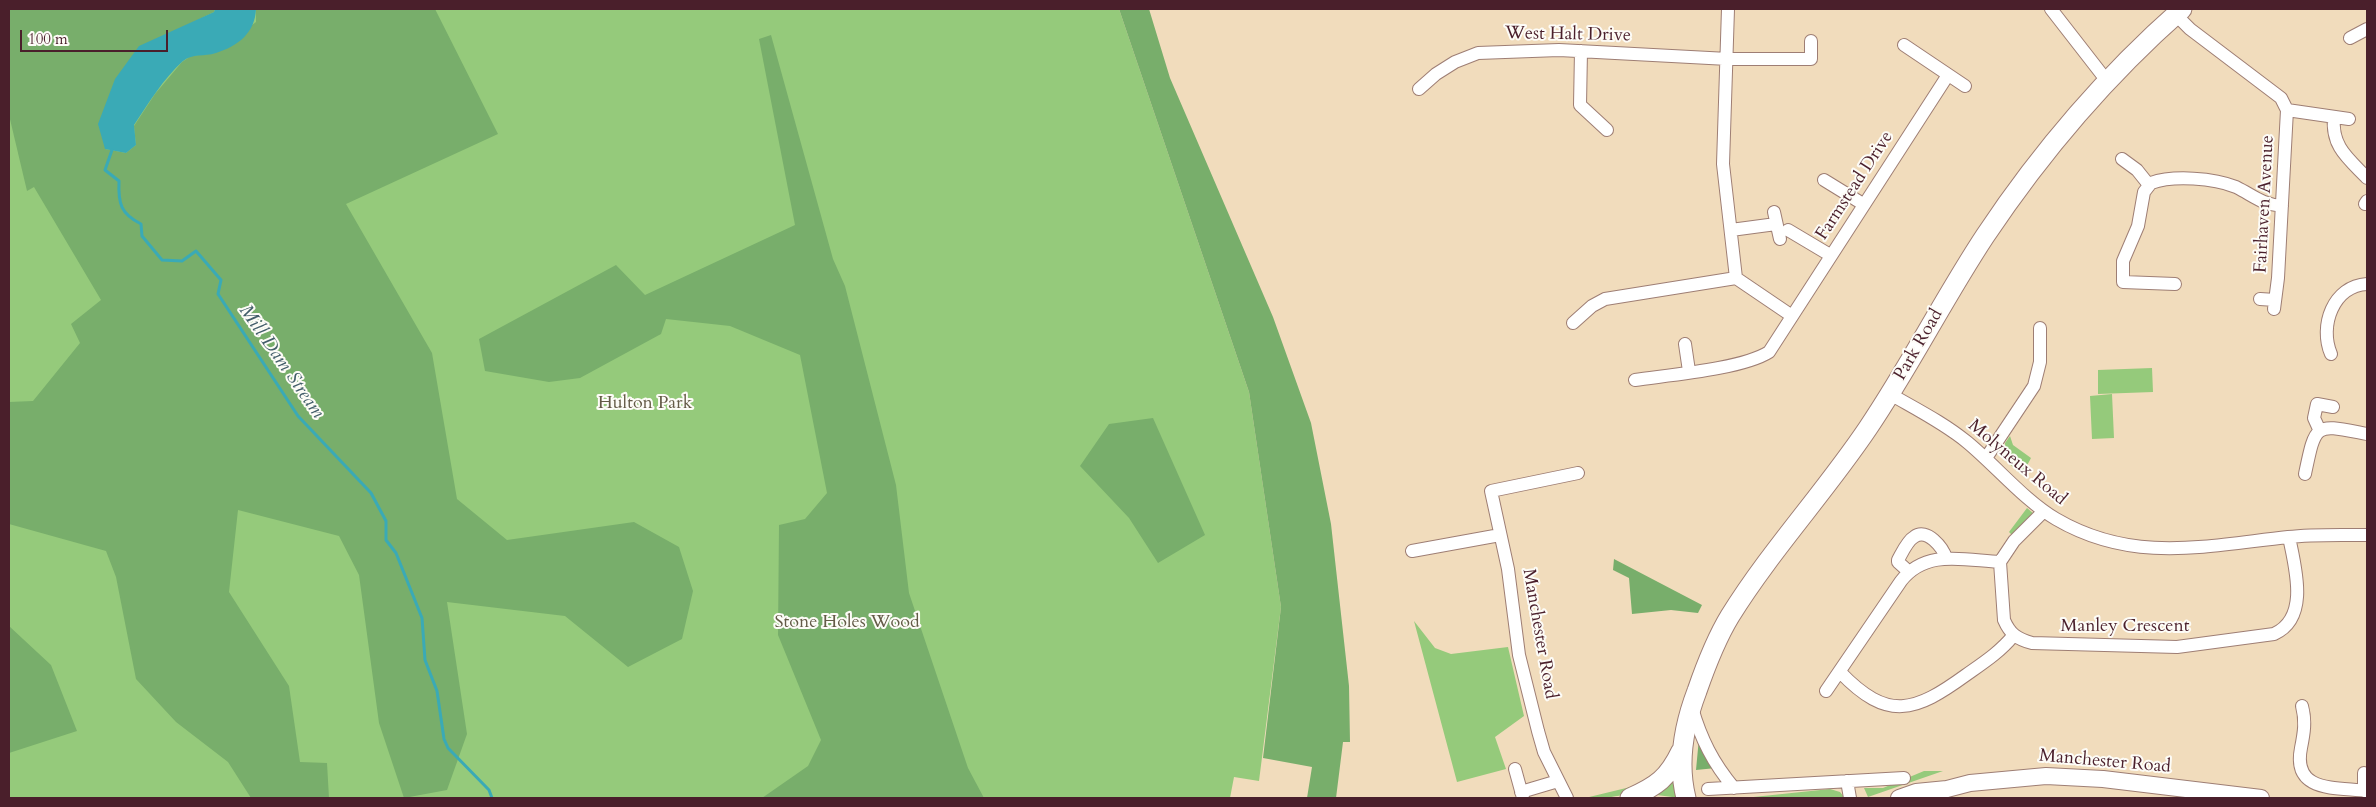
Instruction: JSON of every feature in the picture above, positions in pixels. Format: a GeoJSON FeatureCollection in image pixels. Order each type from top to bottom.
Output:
{"type":"FeatureCollection","features":[{"type":"Feature","properties":{"kind":"highway","name":"Park Road"},"geometry":{"type":"LineString","coordinates":[[1630,798],[1654,787],[1664,779],[1681,752],[1692,706],[1708,660],[1728,618],[1789,532],[1868,429],[1993,224],[2048,149],[2107,81],[2179,12]]}},
{"type":"Feature","properties":{"kind":"highway","name":"Park Road"},"geometry":{"type":"LineString","coordinates":[[1681,752],[1686,798]]}},
{"type":"Feature","properties":{"kind":"main road","name":"Manchester Road"},"geometry":{"type":"LineString","coordinates":[[1899,798],[1916,792],[1947,789],[1997,779],[2046,776],[2103,779],[2261,798]]}},
{"type":"Feature","properties":{"kind":"main road","name":"Manchester Road"},"geometry":{"type":"LineString","coordinates":[[1931,798],[1947,789]]}},
{"type":"Feature","properties":{"kind":"street"},"geometry":{"type":"LineString","coordinates":[[1728,9],[1728,58],[1723,158],[1736,278]]}},
{"type":"Feature","properties":{"kind":"street"},"geometry":{"type":"LineString","coordinates":[[2051,9],[2107,81]]}},
{"type":"Feature","properties":{"kind":"street"},"geometry":{"type":"LineString","coordinates":[[2179,12],[2190,28],[2281,98],[2288,110],[2349,119]]}},
{"type":"Feature","properties":{"kind":"street"},"geometry":{"type":"LineString","coordinates":[[2350,38],[2367,29]]}},
{"type":"Feature","properties":{"kind":"street","name":"West Halt Drive"},"geometry":{"type":"LineString","coordinates":[[1419,89],[1442,70],[1478,53],[1581,51],[1728,58],[1811,59],[1811,42]]}},
{"type":"Feature","properties":{"kind":"street"},"geometry":{"type":"LineString","coordinates":[[1904,46],[1965,86]]}},
{"type":"Feature","properties":{"kind":"street"},"geometry":{"type":"LineString","coordinates":[[1581,51],[1580,105],[1607,130]]}},
{"type":"Feature","properties":{"kind":"street","name":"Farmstead Drive"},"geometry":{"type":"LineString","coordinates":[[1635,380],[1762,357],[1769,352],[1948,75]]}},
{"type":"Feature","properties":{"kind":"street","name":"Fairhaven Avenue"},"geometry":{"type":"LineString","coordinates":[[2260,300],[2274,305],[2288,110]]}},
{"type":"Feature","properties":{"kind":"street"},"geometry":{"type":"LineString","coordinates":[[2334,118],[2333,130],[2336,141],[2345,155],[2367,178]]}},
{"type":"Feature","properties":{"kind":"street"},"geometry":{"type":"LineString","coordinates":[[2122,160],[2137,170],[2149,184]]}},
{"type":"Feature","properties":{"kind":"street"},"geometry":{"type":"LineString","coordinates":[[1830,179],[1863,204]]}},
{"type":"Feature","properties":{"kind":"street"},"geometry":{"type":"LineString","coordinates":[[2175,284],[2123,282],[2123,261],[2138,226],[2144,192],[2149,184],[2154,182],[2202,179],[2226,183],[2261,202],[2282,206]]}},
{"type":"Feature","properties":{"kind":"street"},"geometry":{"type":"LineString","coordinates":[[1731,230],[1780,226],[1830,255]]}},
{"type":"Feature","properties":{"kind":"street"},"geometry":{"type":"LineString","coordinates":[[1573,323],[1592,306],[1605,299],[1736,278],[1792,316]]}},
{"type":"Feature","properties":{"kind":"street"},"geometry":{"type":"LineString","coordinates":[[2331,354],[2326,342],[2326,332],[2331,312],[2345,292],[2359,285],[2367,284]]}},
{"type":"Feature","properties":{"kind":"street"},"geometry":{"type":"LineString","coordinates":[[1986,458],[2034,386],[2040,362],[2040,328]]}},
{"type":"Feature","properties":{"kind":"street"},"geometry":{"type":"LineString","coordinates":[[1685,344],[1689,371]]}},
{"type":"Feature","properties":{"kind":"street","name":"Molyneux Road"},"geometry":{"type":"LineString","coordinates":[[1890,394],[1953,432],[1986,458],[2044,511],[2090,535],[2110,541],[2156,548],[2204,548],[2289,537],[2367,535]]}},
{"type":"Feature","properties":{"kind":"street"},"geometry":{"type":"LineString","coordinates":[[2319,429],[2314,418],[2317,404],[2332,407]]}},
{"type":"Feature","properties":{"kind":"street"},"geometry":{"type":"LineString","coordinates":[[2306,474],[2312,439],[2319,429],[2329,426],[2367,434]]}},
{"type":"Feature","properties":{"kind":"street","name":"Manchester Road"},"geometry":{"type":"LineString","coordinates":[[1567,798],[1544,752],[1519,655],[1508,569],[1491,490],[1578,473]]}},
{"type":"Feature","properties":{"kind":"street"},"geometry":{"type":"LineString","coordinates":[[1840,672],[1856,690],[1866,696],[1888,705],[1909,705],[1941,693],[2000,651],[2013,636],[2004,620],[2000,562],[2014,540],[2044,511]]}},
{"type":"Feature","properties":{"kind":"street"},"geometry":{"type":"LineString","coordinates":[[1412,551],[1500,535]]}},
{"type":"Feature","properties":{"kind":"street"},"geometry":{"type":"LineString","coordinates":[[1908,571],[1898,562],[1912,537],[1916,535],[1925,535],[1939,544],[1946,558]]}},
{"type":"Feature","properties":{"kind":"street","name":"Manley Crescent"},"geometry":{"type":"LineString","coordinates":[[2013,636],[2032,643],[2177,647],[2274,634],[2283,630],[2290,622],[2297,598],[2289,537]]}},
{"type":"Feature","properties":{"kind":"street"},"geometry":{"type":"LineString","coordinates":[[1826,691],[1908,571],[1920,563],[1946,558],[2000,562]]}},
{"type":"Feature","properties":{"kind":"street"},"geometry":{"type":"LineString","coordinates":[[1692,706],[1702,739],[1712,759],[1734,788]]}},
{"type":"Feature","properties":{"kind":"street"},"geometry":{"type":"LineString","coordinates":[[2302,706],[2310,719],[2299,764],[2304,777],[2317,785],[2366,791],[2364,773]]}},
{"type":"Feature","properties":{"kind":"street"},"geometry":{"type":"LineString","coordinates":[[1515,769],[1522,795],[1558,780]]}},
{"type":"Feature","properties":{"kind":"street"},"geometry":{"type":"LineString","coordinates":[[1708,789],[1904,778]]}},
{"type":"Feature","properties":{"kind":"street"},"geometry":{"type":"LineString","coordinates":[[1847,781],[1850,798]]}},
{"type":"Feature","properties":{"kind":"green space","name":"Hulton Park"},"geometry":{"type":"Polygon","coordinates":[[[9,9],[1119,9],[1249,392],[1281,607],[1259,781],[1234,777],[1230,798],[9,798],[9,9]]]}},
{"type":"Feature","properties":{"kind":"green space"},"geometry":{"type":"Polygon","coordinates":[[[9,9],[215,9],[214,12],[183,27],[105,149],[126,153],[136,145],[134,126],[155,94],[182,62],[191,56],[215,53],[256,22],[256,9],[435,9],[498,134],[346,204],[432,353],[457,499],[507,540],[634,522],[679,547],[693,591],[682,639],[628,667],[565,616],[447,602],[467,734],[447,790],[404,798],[379,723],[359,575],[339,536],[238,510],[229,592],[289,686],[300,762],[327,763],[329,798],[251,798],[228,762],[176,722],[136,679],[116,577],[106,551],[9,524],[9,402],[33,401],[80,343],[71,324],[101,300],[34,187],[27,191],[9,115],[9,9]]]}},
{"type":"Feature","properties":{"kind":"green space"},"geometry":{"type":"Polygon","coordinates":[[[1119,9],[1149,9],[1170,78],[1273,317],[1311,423],[1331,524],[1349,686],[1350,742],[1343,742],[1336,798],[1307,798],[1312,767],[1263,758],[1281,607],[1249,392],[1119,9]]]}},
{"type":"Feature","properties":{"kind":"green space","name":"Stone Holes Wood"},"geometry":{"type":"Polygon","coordinates":[[[771,35],[833,259],[845,286],[896,485],[909,593],[968,768],[984,798],[762,798],[808,766],[821,740],[778,635],[779,525],[805,519],[827,493],[800,355],[730,326],[666,319],[661,334],[580,378],[549,382],[485,371],[479,339],[616,265],[645,295],[795,225],[759,39],[771,35]]]}},
{"type":"Feature","properties":{"kind":"green space"},"geometry":{"type":"Polygon","coordinates":[[[2152,368],[2153,392],[2098,394],[2098,370],[2152,368]]]}},
{"type":"Feature","properties":{"kind":"green space"},"geometry":{"type":"Polygon","coordinates":[[[2112,394],[2114,438],[2092,439],[2090,396],[2112,394]]]}},
{"type":"Feature","properties":{"kind":"green space"},"geometry":{"type":"Polygon","coordinates":[[[1153,418],[1205,535],[1158,563],[1129,518],[1080,466],[1109,424],[1153,418]]]}},
{"type":"Feature","properties":{"kind":"green space"},"geometry":{"type":"Polygon","coordinates":[[[2010,436],[2013,445],[2031,458],[2022,475],[2006,461],[2005,443],[2010,436]]]}},
{"type":"Feature","properties":{"kind":"green space"},"geometry":{"type":"Polygon","coordinates":[[[2027,508],[2034,514],[2014,537],[2009,532],[2027,508]]]}},
{"type":"Feature","properties":{"kind":"green space"},"geometry":{"type":"Polygon","coordinates":[[[1614,559],[1702,605],[1698,613],[1671,610],[1632,614],[1629,578],[1613,570],[1614,559]]]}},
{"type":"Feature","properties":{"kind":"green space"},"geometry":{"type":"Polygon","coordinates":[[[1414,621],[1435,648],[1451,654],[1508,647],[1524,716],[1495,737],[1506,769],[1457,782],[1414,621]]]}},
{"type":"Feature","properties":{"kind":"green space"},"geometry":{"type":"Polygon","coordinates":[[[9,626],[51,665],[77,731],[9,753],[9,626]]]}},
{"type":"Feature","properties":{"kind":"green space"},"geometry":{"type":"Polygon","coordinates":[[[1699,738],[1716,768],[1696,770],[1699,738]]]}},
{"type":"Feature","properties":{"kind":"green space"},"geometry":{"type":"Polygon","coordinates":[[[1924,771],[1943,771],[1868,797],[1864,788],[1883,788],[1924,771]]]}},
{"type":"Feature","properties":{"kind":"green space"},"geometry":{"type":"Polygon","coordinates":[[[1673,778],[1678,781],[1680,798],[1657,795],[1656,793],[1673,778]]]}},
{"type":"Feature","properties":{"kind":"green space"},"geometry":{"type":"Polygon","coordinates":[[[1651,782],[1619,796],[1585,798],[1651,782]]]}},
{"type":"Feature","properties":{"kind":"green space"},"geometry":{"type":"Polygon","coordinates":[[[1830,789],[1840,792],[1845,798],[1744,798],[1830,789]]]}},
{"type":"Feature","properties":{"kind":"water"},"geometry":{"type":"Polygon","coordinates":[[[215,9],[256,9],[249,32],[231,47],[216,53],[195,56],[183,61],[156,92],[134,125],[136,145],[126,153],[105,149],[98,124],[115,79],[139,46],[214,12],[215,9]]]}},
{"type":"Feature","properties":{"kind":"waterway","name":"Mill Dam Stream"},"geometry":{"type":"LineString","coordinates":[[112,150],[105,170],[119,181],[119,196],[122,207],[129,216],[141,224],[142,236],[162,260],[182,261],[196,251],[221,280],[218,294],[298,416],[371,493],[386,521],[386,540],[396,553],[422,618],[425,660],[437,691],[444,739],[448,748],[489,790],[492,798]]}}]}
